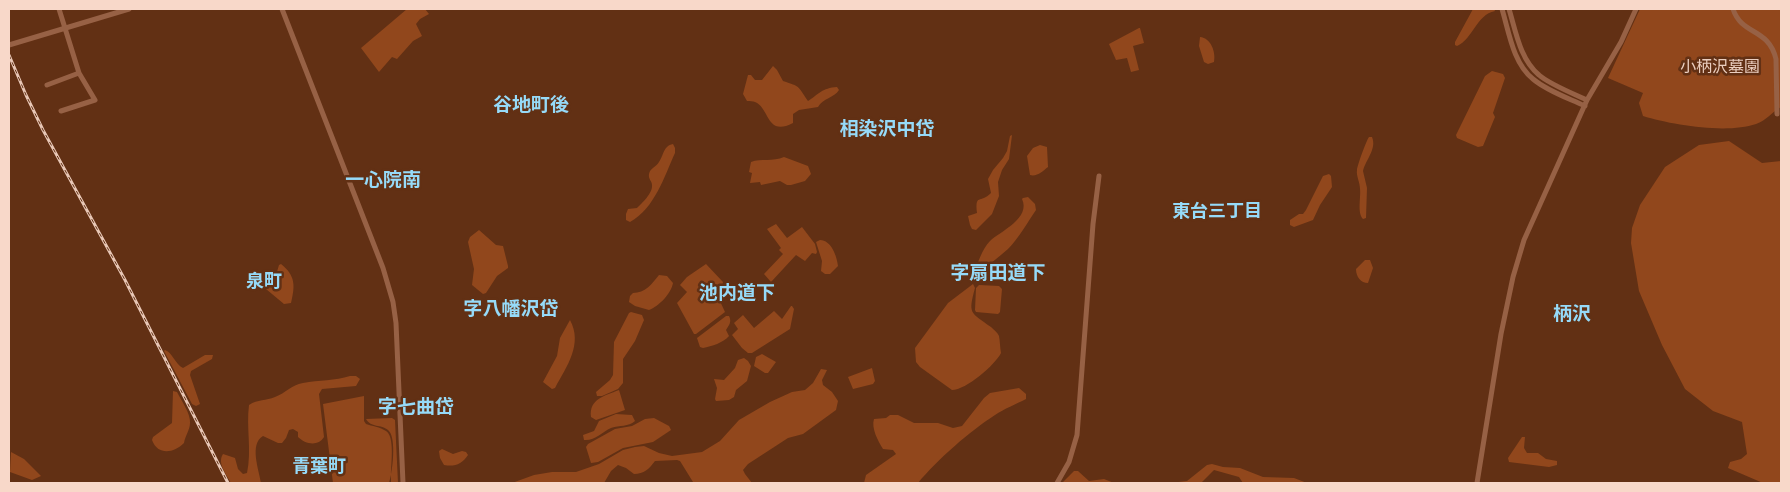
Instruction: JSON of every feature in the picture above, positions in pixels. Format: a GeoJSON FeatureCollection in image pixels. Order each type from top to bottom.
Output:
{"type":"FeatureCollection","features":[{"type":"Feature","properties":{"kind":"street"},"geometry":{"type":"LineString","coordinates":[[59,9],[79,73],[95,100],[61,111]]}},
{"type":"Feature","properties":{"kind":"street"},"geometry":{"type":"LineString","coordinates":[[9,45],[130,9]]}},
{"type":"Feature","properties":{"kind":"street"},"geometry":{"type":"LineString","coordinates":[[282,9],[383,268],[392,302],[397,353],[403,483]]}},
{"type":"Feature","properties":{"kind":"street"},"geometry":{"type":"LineString","coordinates":[[1502,9],[1518,61],[1526,73],[1534,80],[1585,106]]}},
{"type":"Feature","properties":{"kind":"street"},"geometry":{"type":"LineString","coordinates":[[1509,9],[1526,60],[1539,76],[1588,100]]}},
{"type":"Feature","properties":{"kind":"street"},"geometry":{"type":"LineString","coordinates":[[1477,483],[1501,334],[1519,256],[1531,223],[1585,106],[1621,42],[1636,9]]}},
{"type":"Feature","properties":{"kind":"street"},"geometry":{"type":"LineString","coordinates":[[1733,9],[1740,23],[1765,38],[1774,51],[1776,59],[1777,114]]}},
{"type":"Feature","properties":{"kind":"street"},"geometry":{"type":"LineString","coordinates":[[47,86],[79,73]]}},
{"type":"Feature","properties":{"kind":"street"},"geometry":{"type":"LineString","coordinates":[[1057,483],[1069,462],[1077,435],[1092,224],[1099,176]]}},
{"type":"Feature","properties":{"kind":"green space"},"geometry":{"type":"Polygon","coordinates":[[[407,9],[425,9],[429,14],[420,19],[416,24],[422,36],[413,41],[397,59],[392,57],[379,72],[361,48],[407,9]]]}},
{"type":"Feature","properties":{"kind":"green space"},"geometry":{"type":"Polygon","coordinates":[[[1473,9],[1494,9],[1495,11],[1483,17],[1467,38],[1457,46],[1455,42],[1473,9]]]}},
{"type":"Feature","properties":{"kind":"green space","name":"小柄沢墓園"},"geometry":{"type":"Polygon","coordinates":[[[1640,9],[1781,9],[1781,107],[1760,123],[1730,128],[1684,125],[1643,116],[1639,103],[1643,93],[1608,78],[1640,9]]]}},
{"type":"Feature","properties":{"kind":"green space"},"geometry":{"type":"Polygon","coordinates":[[[1139,28],[1144,43],[1133,46],[1139,70],[1131,72],[1127,58],[1116,60],[1109,44],[1139,28]]]}},
{"type":"Feature","properties":{"kind":"green space"},"geometry":{"type":"Polygon","coordinates":[[[1200,37],[1207,40],[1212,46],[1214,62],[1208,64],[1204,62],[1199,46],[1200,37]]]}},
{"type":"Feature","properties":{"kind":"green space"},"geometry":{"type":"Polygon","coordinates":[[[773,66],[783,81],[798,87],[808,101],[828,89],[837,87],[839,90],[818,107],[799,110],[793,114],[793,123],[778,126],[769,120],[760,105],[747,101],[743,94],[748,75],[751,75],[755,80],[762,80],[773,66]]]}},
{"type":"Feature","properties":{"kind":"green space"},"geometry":{"type":"Polygon","coordinates":[[[1492,71],[1503,74],[1505,78],[1493,113],[1495,117],[1483,146],[1478,147],[1457,138],[1456,135],[1485,76],[1492,71]]]}},
{"type":"Feature","properties":{"kind":"green space"},"geometry":{"type":"Polygon","coordinates":[[[1012,135],[1009,159],[1002,170],[998,182],[999,196],[992,214],[976,230],[972,229],[968,216],[977,213],[978,201],[991,193],[988,179],[1007,151],[1010,136],[1012,135]]]}},
{"type":"Feature","properties":{"kind":"green space"},"geometry":{"type":"Polygon","coordinates":[[[1369,137],[1372,137],[1373,146],[1363,171],[1367,188],[1366,218],[1363,219],[1360,213],[1360,186],[1357,170],[1369,137]]]}},
{"type":"Feature","properties":{"kind":"green space"},"geometry":{"type":"Polygon","coordinates":[[[1729,141],[1762,163],[1781,161],[1781,483],[1763,483],[1728,468],[1730,462],[1741,459],[1747,454],[1742,422],[1713,411],[1685,389],[1662,345],[1639,291],[1631,243],[1632,228],[1640,205],[1665,167],[1699,145],[1729,141]]]}},
{"type":"Feature","properties":{"kind":"green space"},"geometry":{"type":"Polygon","coordinates":[[[673,144],[675,153],[658,191],[639,216],[630,222],[626,220],[628,209],[637,208],[649,194],[652,185],[649,174],[659,162],[665,149],[673,144]]]}},
{"type":"Feature","properties":{"kind":"green space"},"geometry":{"type":"Polygon","coordinates":[[[1040,145],[1047,147],[1048,167],[1042,172],[1030,175],[1027,156],[1033,148],[1040,145]]]}},
{"type":"Feature","properties":{"kind":"green space"},"geometry":{"type":"Polygon","coordinates":[[[784,157],[808,166],[811,174],[805,181],[791,185],[780,181],[761,185],[760,182],[750,183],[752,173],[749,172],[751,162],[784,157]]]}},
{"type":"Feature","properties":{"kind":"green space"},"geometry":{"type":"Polygon","coordinates":[[[1329,174],[1332,187],[1313,220],[1294,227],[1290,225],[1290,220],[1299,214],[1303,214],[1323,176],[1329,174]]]}},
{"type":"Feature","properties":{"kind":"green space"},"geometry":{"type":"Polygon","coordinates":[[[1028,197],[1035,204],[1036,210],[1019,235],[1000,256],[976,274],[974,273],[987,244],[1019,218],[1024,206],[1022,199],[1028,197]]]}},
{"type":"Feature","properties":{"kind":"green space"},"geometry":{"type":"Polygon","coordinates":[[[776,224],[787,238],[802,227],[815,244],[817,252],[816,254],[812,253],[805,261],[796,255],[771,282],[764,274],[783,254],[779,250],[781,248],[767,229],[776,224]]]}},
{"type":"Feature","properties":{"kind":"green space"},"geometry":{"type":"Polygon","coordinates":[[[479,230],[496,245],[503,246],[508,266],[497,276],[486,293],[483,294],[472,285],[474,269],[468,242],[470,237],[479,230]]]}},
{"type":"Feature","properties":{"kind":"green space"},"geometry":{"type":"Polygon","coordinates":[[[820,240],[827,243],[833,249],[836,258],[838,266],[830,274],[825,274],[821,271],[822,261],[816,242],[820,240]]]}},
{"type":"Feature","properties":{"kind":"green space"},"geometry":{"type":"Polygon","coordinates":[[[1365,260],[1370,260],[1373,268],[1368,283],[1361,281],[1356,272],[1356,269],[1365,260]]]}},
{"type":"Feature","properties":{"kind":"green space"},"geometry":{"type":"Polygon","coordinates":[[[281,264],[292,277],[293,291],[291,303],[284,304],[260,284],[259,281],[262,276],[265,276],[269,281],[274,282],[279,265],[281,264]]]}},
{"type":"Feature","properties":{"kind":"green space"},"geometry":{"type":"Polygon","coordinates":[[[706,264],[723,282],[719,299],[725,312],[694,334],[677,303],[687,292],[680,285],[687,277],[706,264]]]}},
{"type":"Feature","properties":{"kind":"green space"},"geometry":{"type":"Polygon","coordinates":[[[659,275],[667,276],[673,283],[670,291],[660,303],[649,310],[629,302],[630,296],[633,293],[645,290],[659,275]]]}},
{"type":"Feature","properties":{"kind":"green space"},"geometry":{"type":"Polygon","coordinates":[[[973,284],[975,288],[972,312],[998,334],[1001,353],[993,364],[980,376],[965,386],[952,390],[920,367],[916,362],[915,348],[948,303],[973,284]]]}},
{"type":"Feature","properties":{"kind":"green space"},"geometry":{"type":"Polygon","coordinates":[[[979,285],[999,286],[1002,289],[1000,312],[998,314],[976,312],[976,288],[979,285]]]}},
{"type":"Feature","properties":{"kind":"green space"},"geometry":{"type":"Polygon","coordinates":[[[791,306],[794,309],[790,329],[752,353],[748,353],[742,348],[732,335],[738,329],[734,323],[743,315],[754,328],[774,311],[782,319],[791,306]]]}},
{"type":"Feature","properties":{"kind":"green space"},"geometry":{"type":"Polygon","coordinates":[[[631,312],[642,315],[644,320],[635,341],[623,359],[623,383],[618,389],[602,396],[597,396],[596,392],[613,375],[614,342],[631,312]]]}},
{"type":"Feature","properties":{"kind":"green space"},"geometry":{"type":"Polygon","coordinates":[[[726,316],[729,316],[730,320],[726,330],[729,336],[717,344],[703,348],[700,347],[697,338],[726,316]]]}},
{"type":"Feature","properties":{"kind":"green space"},"geometry":{"type":"Polygon","coordinates":[[[570,320],[575,338],[572,355],[555,388],[552,389],[543,382],[557,356],[560,338],[570,320]]]}},
{"type":"Feature","properties":{"kind":"green space"},"geometry":{"type":"Polygon","coordinates":[[[165,350],[183,368],[205,355],[213,355],[212,359],[191,371],[190,375],[200,404],[196,406],[192,404],[165,350]]]}},
{"type":"Feature","properties":{"kind":"green space"},"geometry":{"type":"Polygon","coordinates":[[[762,354],[776,362],[768,373],[754,366],[756,357],[762,354]]]}},
{"type":"Feature","properties":{"kind":"green space"},"geometry":{"type":"Polygon","coordinates":[[[744,358],[751,366],[747,381],[736,390],[734,397],[729,400],[716,401],[717,388],[714,379],[724,380],[735,368],[738,360],[744,358]]]}},
{"type":"Feature","properties":{"kind":"green space"},"geometry":{"type":"Polygon","coordinates":[[[872,368],[875,381],[873,384],[853,389],[848,377],[872,368]]]}},
{"type":"Feature","properties":{"kind":"green space"},"geometry":{"type":"Polygon","coordinates":[[[821,369],[827,370],[822,380],[823,385],[832,392],[838,401],[836,410],[803,434],[788,438],[748,464],[743,470],[752,483],[693,482],[680,461],[677,460],[655,461],[646,470],[638,474],[634,474],[618,465],[611,471],[604,483],[512,483],[534,475],[552,472],[576,472],[599,464],[623,450],[635,447],[644,446],[659,453],[672,456],[702,452],[720,441],[739,420],[792,392],[805,390],[813,383],[821,369]]]}},
{"type":"Feature","properties":{"kind":"green space"},"geometry":{"type":"Polygon","coordinates":[[[356,376],[360,379],[356,386],[322,389],[319,394],[324,437],[321,440],[315,443],[304,441],[298,437],[298,432],[293,429],[289,430],[282,443],[263,436],[256,445],[257,465],[261,483],[231,483],[223,468],[221,457],[223,454],[235,458],[238,469],[243,474],[247,473],[249,405],[275,397],[299,384],[356,376]]]}},
{"type":"Feature","properties":{"kind":"green space"},"geometry":{"type":"Polygon","coordinates":[[[1019,388],[1026,394],[1026,399],[999,413],[975,429],[944,456],[918,483],[864,483],[866,475],[896,454],[893,450],[883,449],[874,430],[874,419],[898,415],[914,423],[938,423],[953,428],[962,426],[990,393],[1019,388]]]}},
{"type":"Feature","properties":{"kind":"green space"},"geometry":{"type":"Polygon","coordinates":[[[619,390],[625,410],[596,420],[591,417],[592,406],[595,402],[603,396],[619,390]]]}},
{"type":"Feature","properties":{"kind":"green space"},"geometry":{"type":"Polygon","coordinates":[[[173,391],[177,392],[189,415],[190,426],[184,443],[171,451],[162,451],[158,449],[152,440],[153,437],[172,423],[173,391]]]}},
{"type":"Feature","properties":{"kind":"green space"},"geometry":{"type":"Polygon","coordinates":[[[364,396],[364,421],[366,424],[386,431],[391,439],[391,474],[393,451],[391,433],[385,428],[371,424],[366,419],[392,418],[395,420],[398,483],[391,483],[391,475],[389,483],[333,483],[323,404],[364,396]]]}},
{"type":"Feature","properties":{"kind":"green space"},"geometry":{"type":"Polygon","coordinates":[[[616,414],[632,415],[635,421],[627,425],[611,428],[595,438],[584,440],[583,435],[594,431],[599,421],[616,414]]]}},
{"type":"Feature","properties":{"kind":"green space"},"geometry":{"type":"Polygon","coordinates":[[[654,418],[669,426],[671,430],[653,442],[623,448],[598,462],[591,463],[586,447],[588,444],[615,429],[632,426],[645,419],[654,418]]]}},
{"type":"Feature","properties":{"kind":"green space"},"geometry":{"type":"Polygon","coordinates":[[[1522,437],[1525,437],[1524,448],[1527,453],[1538,453],[1546,459],[1557,461],[1557,465],[1549,467],[1509,462],[1508,458],[1522,437]]]}},
{"type":"Feature","properties":{"kind":"green space"},"geometry":{"type":"Polygon","coordinates":[[[442,449],[453,454],[462,451],[468,455],[458,464],[452,466],[444,465],[439,451],[442,449]]]}},
{"type":"Feature","properties":{"kind":"green space"},"geometry":{"type":"Polygon","coordinates":[[[11,452],[24,459],[41,476],[32,480],[10,472],[11,452]]]}},
{"type":"Feature","properties":{"kind":"green space"},"geometry":{"type":"Polygon","coordinates":[[[1207,465],[1240,468],[1263,477],[1294,478],[1307,483],[1243,483],[1239,477],[1214,470],[1201,483],[1170,483],[1187,481],[1207,465]]]}},
{"type":"Feature","properties":{"kind":"green space"},"geometry":{"type":"Polygon","coordinates":[[[1074,471],[1078,471],[1089,481],[1104,479],[1114,483],[1062,483],[1074,471]]]}},
{"type":"Feature","properties":{"kind":"railway"},"geometry":{"type":"LineString","coordinates":[[9,55],[43,130],[125,280],[228,483]]}},
{"type":"Feature","properties":{"kind":"district","name":"谷地町後"},"geometry":{"type":"Point","coordinates":[531,106]}},
{"type":"Feature","properties":{"kind":"district","name":"相染沢中岱"},"geometry":{"type":"Point","coordinates":[887,130]}},
{"type":"Feature","properties":{"kind":"district","name":"一心院南"},"geometry":{"type":"Point","coordinates":[383,181]}},
{"type":"Feature","properties":{"kind":"district","name":"東台三丁目"},"geometry":{"type":"Point","coordinates":[1217,212]}},
{"type":"Feature","properties":{"kind":"district","name":"字扇田道下"},"geometry":{"type":"Point","coordinates":[998,274]}},
{"type":"Feature","properties":{"kind":"district","name":"泉町"},"geometry":{"type":"Point","coordinates":[264,282]}},
{"type":"Feature","properties":{"kind":"district","name":"池内道下"},"geometry":{"type":"Point","coordinates":[737,294]}},
{"type":"Feature","properties":{"kind":"district","name":"字八幡沢岱"},"geometry":{"type":"Point","coordinates":[511,310]}},
{"type":"Feature","properties":{"kind":"district","name":"柄沢"},"geometry":{"type":"Point","coordinates":[1572,315]}},
{"type":"Feature","properties":{"kind":"district","name":"字七曲岱"},"geometry":{"type":"Point","coordinates":[416,408]}},
{"type":"Feature","properties":{"kind":"district","name":"青葉町"},"geometry":{"type":"Point","coordinates":[319,467]}}]}
